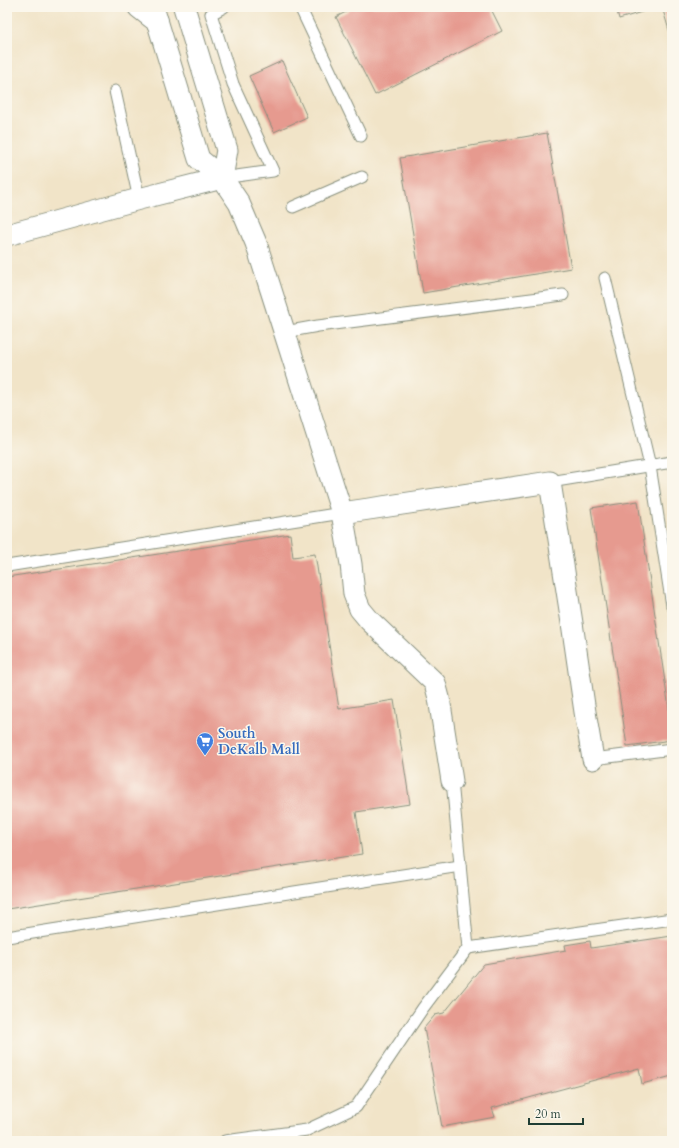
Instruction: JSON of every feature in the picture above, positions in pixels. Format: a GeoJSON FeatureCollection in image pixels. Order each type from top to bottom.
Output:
{"type":"FeatureCollection","features":[{"type":"Feature","properties":{"kind":"main road"},"geometry":{"type":"LineString","coordinates":[[139,7],[155,14]]}},
{"type":"Feature","properties":{"kind":"street"},"geometry":{"type":"LineString","coordinates":[[184,7],[227,150],[222,178]]}},
{"type":"Feature","properties":{"kind":"street"},"geometry":{"type":"LineString","coordinates":[[155,14],[199,159],[222,178],[239,203],[256,243],[342,513],[351,564],[354,594],[360,610],[434,683],[439,698],[452,782]]}},
{"type":"Feature","properties":{"kind":"street"},"geometry":{"type":"LineString","coordinates":[[7,235],[222,178]]}},
{"type":"Feature","properties":{"kind":"street"},"geometry":{"type":"LineString","coordinates":[[342,513],[550,482],[593,759]]}},
{"type":"Feature","properties":{"kind":"lane"},"geometry":{"type":"LineString","coordinates":[[222,178],[273,172],[233,84],[211,14],[224,7]]}},
{"type":"Feature","properties":{"kind":"lane"},"geometry":{"type":"LineString","coordinates":[[300,7],[361,136]]}},
{"type":"Feature","properties":{"kind":"lane"},"geometry":{"type":"LineString","coordinates":[[115,91],[139,199]]}},
{"type":"Feature","properties":{"kind":"lane"},"geometry":{"type":"LineString","coordinates":[[293,207],[362,177]]}},
{"type":"Feature","properties":{"kind":"lane"},"geometry":{"type":"LineString","coordinates":[[605,278],[650,466],[672,606]]}},
{"type":"Feature","properties":{"kind":"lane"},"geometry":{"type":"LineString","coordinates":[[285,332],[318,326],[564,295]]}},
{"type":"Feature","properties":{"kind":"lane"},"geometry":{"type":"LineString","coordinates":[[550,482],[672,462]]}},
{"type":"Feature","properties":{"kind":"lane"},"geometry":{"type":"LineString","coordinates":[[7,566],[342,513]]}},
{"type":"Feature","properties":{"kind":"lane"},"geometry":{"type":"LineString","coordinates":[[593,759],[672,749]]}},
{"type":"Feature","properties":{"kind":"lane"},"geometry":{"type":"LineString","coordinates":[[226,1141],[307,1130],[356,1107],[422,1008],[468,948],[452,782]]}},
{"type":"Feature","properties":{"kind":"lane"},"geometry":{"type":"LineString","coordinates":[[7,937],[460,866]]}},
{"type":"Feature","properties":{"kind":"lane"},"geometry":{"type":"LineString","coordinates":[[468,948],[672,919]]}},
{"type":"Feature","properties":{"kind":"building"},"geometry":{"type":"Polygon","coordinates":[[[356,7],[490,7],[502,31],[375,95],[336,17],[356,7]]]}},
{"type":"Feature","properties":{"kind":"building"},"geometry":{"type":"Polygon","coordinates":[[[616,7],[644,7],[645,11],[619,19],[616,7]]]}},
{"type":"Feature","properties":{"kind":"building"},"geometry":{"type":"Polygon","coordinates":[[[662,7],[672,7],[672,40],[662,7]]]}},
{"type":"Feature","properties":{"kind":"building"},"geometry":{"type":"Polygon","coordinates":[[[282,61],[307,117],[274,132],[249,76],[282,61]]]}},
{"type":"Feature","properties":{"kind":"building"},"geometry":{"type":"Polygon","coordinates":[[[547,133],[571,268],[423,293],[400,158],[547,133]]]}},
{"type":"Feature","properties":{"kind":"building"},"geometry":{"type":"Polygon","coordinates":[[[638,501],[672,729],[672,740],[627,746],[591,508],[638,501]]]}},
{"type":"Feature","properties":{"kind":"building","name":"South DeKalb Mall"},"geometry":{"type":"Polygon","coordinates":[[[290,534],[293,557],[315,554],[339,709],[394,700],[410,804],[356,812],[362,854],[7,909],[7,577],[290,534]]]}},
{"type":"Feature","properties":{"kind":"building"},"geometry":{"type":"Polygon","coordinates":[[[672,936],[672,1076],[642,1084],[639,1068],[492,1108],[495,1117],[442,1127],[424,1028],[435,1015],[444,1013],[484,964],[566,950],[565,945],[590,941],[591,948],[672,936]]]}},
{"type":"Feature","properties":{"kind":"place","name":"South DeKalb Mall"},"geometry":{"type":"Point","coordinates":[205,756]}}]}
